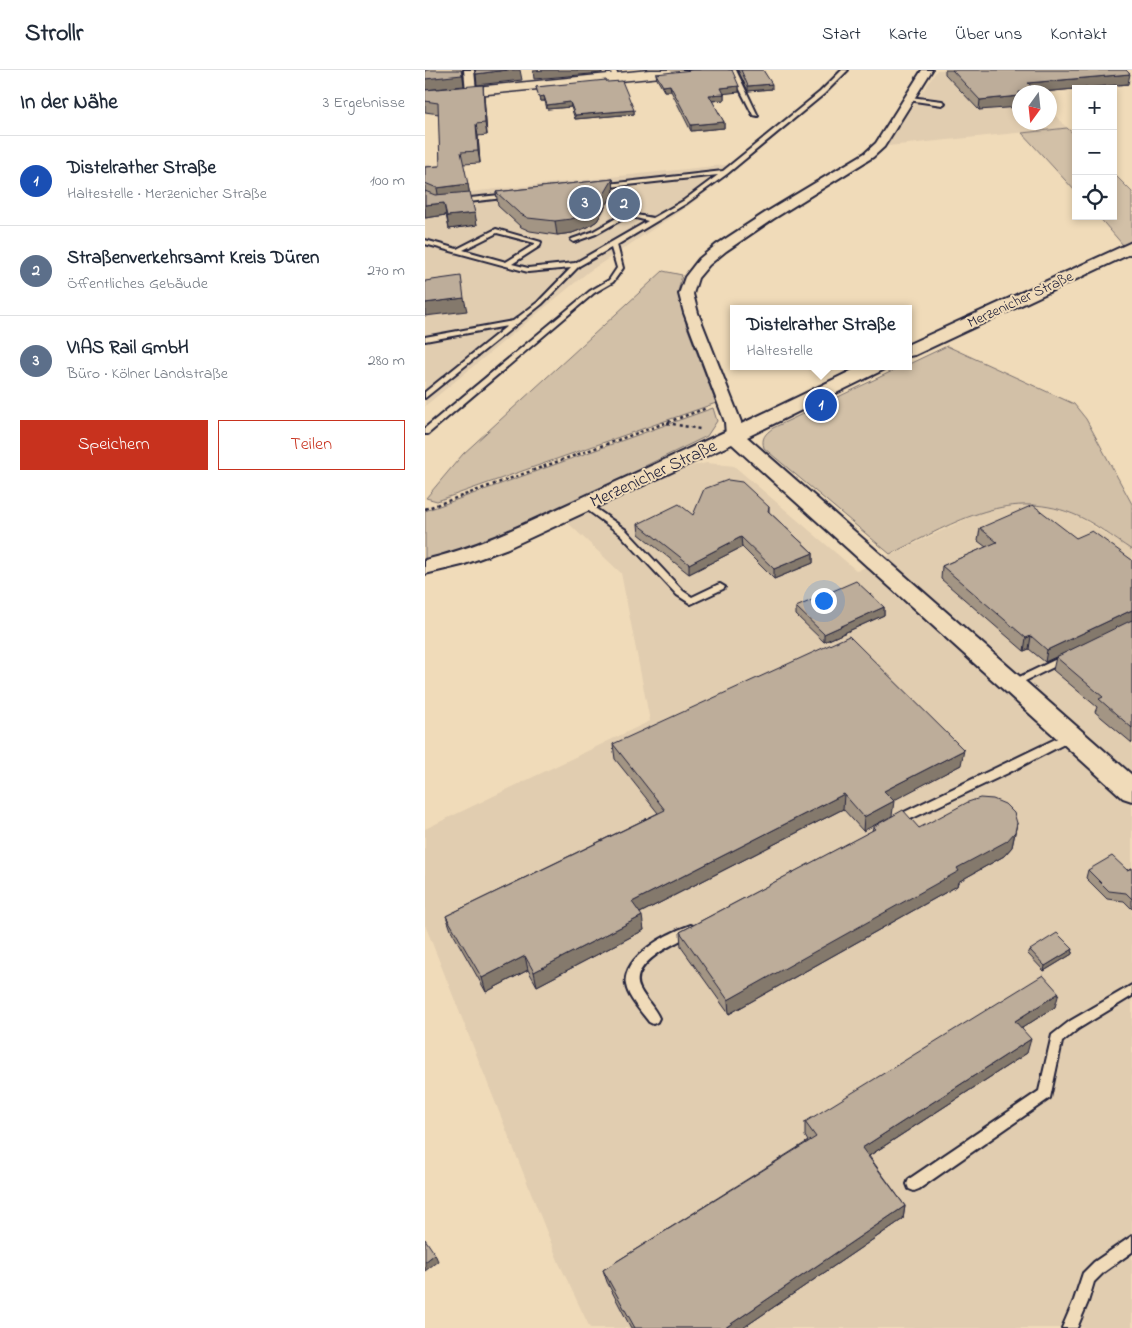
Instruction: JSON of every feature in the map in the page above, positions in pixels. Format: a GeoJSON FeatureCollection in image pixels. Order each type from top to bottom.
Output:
{"type":"FeatureCollection","features":[{"type":"Feature","properties":{"kind":"main road"},"geometry":{"type":"LineString","coordinates":[[425,96],[614,74],[692,70]]}},
{"type":"Feature","properties":{"kind":"street"},"geometry":{"type":"LineString","coordinates":[[469,70],[471,91]]}},
{"type":"Feature","properties":{"kind":"street"},"geometry":{"type":"LineString","coordinates":[[927,70],[879,145],[869,155],[769,216],[721,248],[704,262],[692,277],[686,294],[691,313],[733,422],[734,436],[1132,791]]}},
{"type":"Feature","properties":{"kind":"street","name":"Merzenicher Straße"},"geometry":{"type":"LineString","coordinates":[[912,350],[1132,247]]}},
{"type":"Feature","properties":{"kind":"street","name":"Merzenicher Straße"},"geometry":{"type":"LineString","coordinates":[[425,567],[454,560],[500,543],[734,436],[868,370]]}},
{"type":"Feature","properties":{"kind":"lane"},"geometry":{"type":"LineString","coordinates":[[733,70],[756,115]]}},
{"type":"Feature","properties":{"kind":"lane"},"geometry":{"type":"LineString","coordinates":[[425,396],[540,303],[577,265],[685,202],[725,173],[822,93],[845,70]]}},
{"type":"Feature","properties":{"kind":"lane"},"geometry":{"type":"LineString","coordinates":[[910,99],[942,102]]}},
{"type":"Feature","properties":{"kind":"lane"},"geometry":{"type":"LineString","coordinates":[[589,187],[725,173]]}},
{"type":"Feature","properties":{"kind":"lane"},"geometry":{"type":"LineString","coordinates":[[454,202],[522,195]]}},
{"type":"Feature","properties":{"kind":"lane"},"geometry":{"type":"LineString","coordinates":[[574,240],[594,233],[627,214],[653,220]]}},
{"type":"Feature","properties":{"kind":"lane"},"geometry":{"type":"LineString","coordinates":[[459,250],[496,231],[538,242],[507,264]]}},
{"type":"Feature","properties":{"kind":"lane"},"geometry":{"type":"LineString","coordinates":[[426,241],[528,270],[577,265]]}},
{"type":"Feature","properties":{"kind":"lane"},"geometry":{"type":"LineString","coordinates":[[425,432],[592,292],[611,282],[620,268],[613,243]]}},
{"type":"Feature","properties":{"kind":"lane"},"geometry":{"type":"LineString","coordinates":[[425,339],[515,323]]}},
{"type":"Feature","properties":{"kind":"lane"},"geometry":{"type":"LineString","coordinates":[[585,504],[623,532],[680,593],[691,601],[720,587]]}},
{"type":"Feature","properties":{"kind":"lane"},"geometry":{"type":"LineString","coordinates":[[1012,684],[1072,655]]}},
{"type":"Feature","properties":{"kind":"lane"},"geometry":{"type":"LineString","coordinates":[[889,825],[1070,736]]}},
{"type":"Feature","properties":{"kind":"lane"},"geometry":{"type":"LineString","coordinates":[[653,1018],[632,986],[633,976],[641,959],[651,951],[704,923]]}},
{"type":"Feature","properties":{"kind":"lane"},"geometry":{"type":"LineString","coordinates":[[914,1184],[1045,1094],[1055,1038],[1132,990]]}},
{"type":"Feature","properties":{"kind":"lane"},"geometry":{"type":"LineString","coordinates":[[1069,1328],[1081,1302],[1088,1278],[1099,1267],[1132,1243]]}},
{"type":"Feature","properties":{"kind":"path"},"geometry":{"type":"LineString","coordinates":[[425,509],[725,401]]}},
{"type":"Feature","properties":{"kind":"shaded area"},"geometry":{"type":"Polygon","coordinates":[[[937,70],[1009,70],[1016,85],[1012,85],[1012,130],[1047,130],[888,146],[888,143],[937,70]]]}},
{"type":"Feature","properties":{"kind":"shaded area"},"geometry":{"type":"Polygon","coordinates":[[[1057,117],[1067,128],[1057,129],[1057,117]]]}},
{"type":"Feature","properties":{"kind":"shaded area"},"geometry":{"type":"Polygon","coordinates":[[[1067,128],[1072,132],[1072,188],[1022,133],[1067,128]]]}},
{"type":"Feature","properties":{"kind":"shaded area"},"geometry":{"type":"Polygon","coordinates":[[[430,164],[431,196],[724,165],[739,168],[688,206],[588,272],[425,406],[425,165],[430,164]]]}},
{"type":"Feature","properties":{"kind":"shaded area"},"geometry":{"type":"Polygon","coordinates":[[[1117,177],[1132,192],[1132,241],[1123,245],[1101,220],[1117,220],[1117,177]]]}},
{"type":"Feature","properties":{"kind":"shaded area"},"geometry":{"type":"Polygon","coordinates":[[[663,271],[682,275],[678,292],[686,324],[716,403],[437,501],[426,498],[463,454],[663,271]]]}},
{"type":"Feature","properties":{"kind":"shaded area"},"geometry":{"type":"Polygon","coordinates":[[[947,346],[1074,404],[1086,419],[1132,504],[1132,550],[1081,517],[1048,507],[1024,505],[1001,507],[979,513],[934,532],[890,554],[764,448],[764,436],[773,428],[895,370],[912,370],[912,363],[947,346]]]}},
{"type":"Feature","properties":{"kind":"shaded area"},"geometry":{"type":"Polygon","coordinates":[[[713,408],[717,421],[707,436],[645,466],[650,467],[511,530],[425,562],[425,511],[713,408]]]}},
{"type":"Feature","properties":{"kind":"shaded area"},"geometry":{"type":"Polygon","coordinates":[[[707,463],[734,466],[857,571],[985,510],[1019,504],[1049,507],[1075,515],[1132,550],[1132,1328],[590,1328],[559,1263],[425,925],[425,829],[650,721],[621,573],[567,522],[651,482],[691,466],[707,463]]]}},
{"type":"Feature","properties":{"kind":"building"},"geometry":{"type":"Polygon","coordinates":[[[425,70],[461,70],[462,75],[425,79],[425,70]]]}},
{"type":"Feature","properties":{"kind":"building"},"geometry":{"type":"Polygon","coordinates":[[[475,70],[507,70],[476,74],[475,70]]]}},
{"type":"Feature","properties":{"kind":"building"},"geometry":{"type":"Polygon","coordinates":[[[692,70],[732,70],[739,86],[721,88],[724,94],[709,95],[724,122],[691,125],[670,85],[663,86],[656,74],[692,70]]]}},
{"type":"Feature","properties":{"kind":"building"},"geometry":{"type":"Polygon","coordinates":[[[741,70],[763,70],[772,84],[748,86],[741,70]]]}},
{"type":"Feature","properties":{"kind":"building"},"geometry":{"type":"Polygon","coordinates":[[[952,70],[1126,70],[1130,74],[1028,83],[1030,85],[1012,85],[1012,97],[980,100],[952,70]]]}},
{"type":"Feature","properties":{"kind":"building"},"geometry":{"type":"Polygon","coordinates":[[[606,80],[607,82],[622,81],[634,110],[575,115],[570,102],[547,105],[544,96],[539,97],[536,87],[606,80]]]}},
{"type":"Feature","properties":{"kind":"building"},"geometry":{"type":"Polygon","coordinates":[[[483,85],[485,123],[476,124],[478,151],[461,152],[468,184],[437,188],[425,183],[425,167],[440,166],[438,103],[425,101],[425,90],[483,85]]]}},
{"type":"Feature","properties":{"kind":"building"},"geometry":{"type":"Polygon","coordinates":[[[613,179],[596,208],[587,214],[555,221],[528,218],[519,213],[496,192],[613,179]]]}},
{"type":"Feature","properties":{"kind":"building"},"geometry":{"type":"Polygon","coordinates":[[[425,191],[435,195],[470,192],[475,213],[447,216],[444,203],[425,205],[425,191]]]}},
{"type":"Feature","properties":{"kind":"building"},"geometry":{"type":"Polygon","coordinates":[[[461,276],[464,298],[425,303],[425,281],[461,276]]]}},
{"type":"Feature","properties":{"kind":"building"},"geometry":{"type":"Polygon","coordinates":[[[728,480],[742,482],[769,507],[768,511],[813,553],[774,569],[741,537],[689,564],[638,524],[679,504],[693,515],[704,489],[728,480]]]}},
{"type":"Feature","properties":{"kind":"building"},"geometry":{"type":"Polygon","coordinates":[[[1033,505],[1076,538],[1092,531],[1132,560],[1132,610],[1047,650],[1031,636],[1026,638],[942,566],[997,542],[980,528],[1033,505]]]}},
{"type":"Feature","properties":{"kind":"building"},"geometry":{"type":"Polygon","coordinates":[[[856,581],[884,607],[824,634],[796,607],[856,581]]]}},
{"type":"Feature","properties":{"kind":"building"},"geometry":{"type":"Polygon","coordinates":[[[1132,620],[1132,728],[1099,699],[1103,697],[1056,657],[1132,620]]]}},
{"type":"Feature","properties":{"kind":"building"},"geometry":{"type":"Polygon","coordinates":[[[849,636],[964,750],[884,791],[894,801],[864,817],[844,794],[632,902],[642,916],[534,972],[525,956],[482,978],[446,916],[665,810],[613,744],[849,636]]]}},
{"type":"Feature","properties":{"kind":"building"},"geometry":{"type":"Polygon","coordinates":[[[980,798],[993,799],[1005,804],[1014,813],[1017,823],[1015,832],[1007,841],[957,868],[959,871],[728,1000],[680,932],[875,829],[873,827],[903,810],[919,828],[968,802],[980,798]]]}},
{"type":"Feature","properties":{"kind":"building"},"geometry":{"type":"Polygon","coordinates":[[[1112,856],[1127,870],[1132,868],[1132,899],[1126,893],[1109,891],[1088,870],[1112,856]]]}},
{"type":"Feature","properties":{"kind":"building"},"geometry":{"type":"Polygon","coordinates":[[[1057,933],[1073,949],[1045,966],[1030,950],[1057,933]]]}},
{"type":"Feature","properties":{"kind":"building"},"geometry":{"type":"Polygon","coordinates":[[[1043,975],[1059,993],[1015,1021],[1031,1039],[862,1148],[905,1206],[725,1328],[635,1328],[603,1270],[816,1137],[805,1122],[1043,975]]]}},
{"type":"Feature","properties":{"kind":"building"},"geometry":{"type":"Polygon","coordinates":[[[425,1239],[435,1254],[425,1262],[425,1239]]]}},
{"type":"Feature","properties":{"kind":"place","name":"VIAS Rail GmbH"},"geometry":{"type":"Point","coordinates":[585,203]}},
{"type":"Feature","properties":{"kind":"place","name":"Straßenverkehrsamt Kreis Düren"},"geometry":{"type":"Point","coordinates":[624,204]}},
{"type":"Feature","properties":{"kind":"place","name":"Distelrather Straße"},"geometry":{"type":"Point","coordinates":[821,405]}}]}
